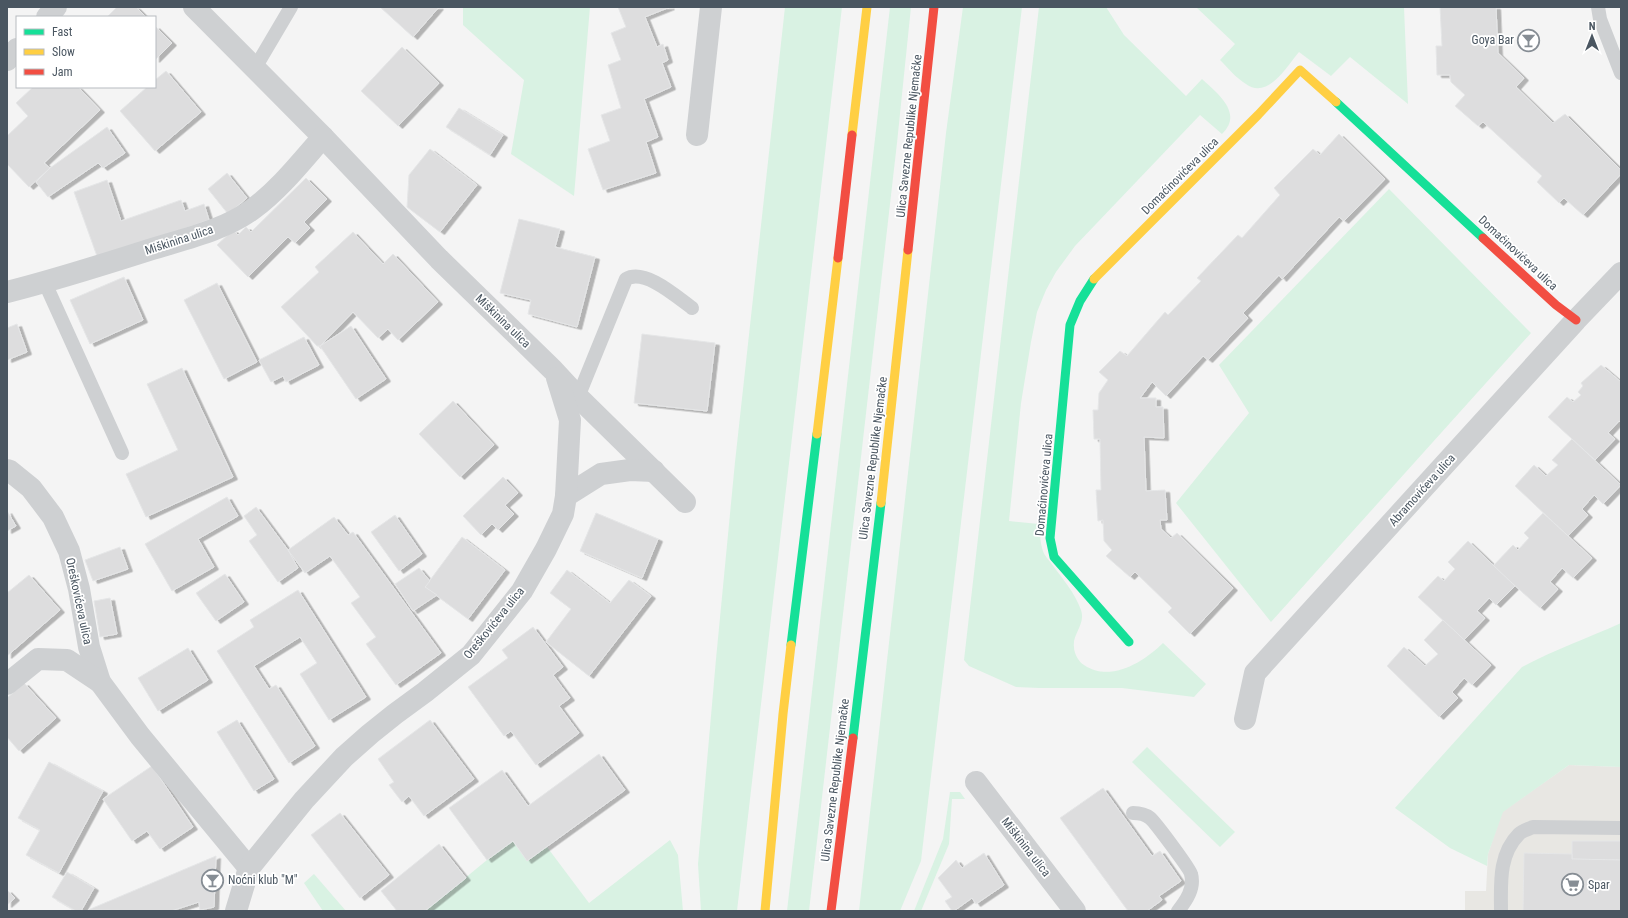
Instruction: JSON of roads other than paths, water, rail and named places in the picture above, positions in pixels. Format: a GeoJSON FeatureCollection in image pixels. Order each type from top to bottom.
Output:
{"type":"FeatureCollection","features":[{"type":"Feature","properties":{"kind":"main road"},"geometry":{"type":"LineString","coordinates":[[765,911],[783,714],[867,7]]}},
{"type":"Feature","properties":{"kind":"main road","name":"Ulica Savezne Republike Njemačke"},"geometry":{"type":"LineString","coordinates":[[831,911],[855,722],[905,289],[934,7]]}},
{"type":"Feature","properties":{"kind":"main road","name":"Domaćinovićeva ulica"},"geometry":{"type":"LineString","coordinates":[[1129,642],[1054,557],[1050,538],[1070,325],[1080,301],[1094,279],[1258,116],[1300,70],[1348,112],[1556,305],[1576,320]]}},
{"type":"Feature","properties":{"kind":"street"},"geometry":{"type":"LineString","coordinates":[[48,16],[56,7]]}},
{"type":"Feature","properties":{"kind":"street","name":"Miškinina ulica"},"geometry":{"type":"LineString","coordinates":[[194,7],[323,137],[439,259],[685,502]]}},
{"type":"Feature","properties":{"kind":"street"},"geometry":{"type":"LineString","coordinates":[[697,135],[711,7]]}},
{"type":"Feature","properties":{"kind":"street"},"geometry":{"type":"LineString","coordinates":[[7,60],[16,50]]}},
{"type":"Feature","properties":{"kind":"street","name":"Miškinina ulica"},"geometry":{"type":"LineString","coordinates":[[7,292],[46,283],[199,234],[228,223],[252,210],[271,194],[323,137]]}},
{"type":"Feature","properties":{"kind":"street","name":"Abramovićeva ulica"},"geometry":{"type":"LineString","coordinates":[[1245,719],[1255,673],[1576,320],[1621,273]]}},
{"type":"Feature","properties":{"kind":"street","name":"Oreškovićeva ulica"},"geometry":{"type":"LineString","coordinates":[[236,911],[249,868],[304,800],[344,757],[395,714],[471,655],[522,591],[546,549],[563,514],[566,496],[570,420],[562,392],[553,370]]}},
{"type":"Feature","properties":{"kind":"street","name":"Oreškovićeva ulica"},"geometry":{"type":"LineString","coordinates":[[7,470],[10,470],[31,488],[53,517],[69,551],[79,589],[89,647],[100,682],[140,736],[249,868]]}},
{"type":"Feature","properties":{"kind":"street"},"geometry":{"type":"LineString","coordinates":[[566,496],[602,474],[630,470],[654,471]]}},
{"type":"Feature","properties":{"kind":"street","name":"Oreškovićeva ulica"},"geometry":{"type":"LineString","coordinates":[[7,684],[38,660],[67,660],[100,682]]}},
{"type":"Feature","properties":{"kind":"street","name":"Miškinina ulica"},"geometry":{"type":"LineString","coordinates":[[976,782],[1075,911]]}},
{"type":"Feature","properties":{"kind":"lane"},"geometry":{"type":"LineString","coordinates":[[255,68],[291,7]]}},
{"type":"Feature","properties":{"kind":"lane"},"geometry":{"type":"LineString","coordinates":[[1598,7],[1600,19],[1621,73]]}},
{"type":"Feature","properties":{"kind":"lane"},"geometry":{"type":"LineString","coordinates":[[578,397],[626,279],[636,276],[658,283],[692,308]]}},
{"type":"Feature","properties":{"kind":"lane"},"geometry":{"type":"LineString","coordinates":[[46,283],[122,453]]}},
{"type":"Feature","properties":{"kind":"lane"},"geometry":{"type":"LineString","coordinates":[[1133,813],[1139,813],[1151,819],[1192,874],[1192,886],[1187,899],[1178,911]]}},
{"type":"Feature","properties":{"kind":"lane"},"geometry":{"type":"LineString","coordinates":[[1501,911],[1502,867],[1510,847],[1519,834],[1533,827],[1621,828]]}},
{"type":"Feature","properties":{"kind":"place","name":"Goya Bar"},"geometry":{"type":"Point","coordinates":[1529,40]}},
{"type":"Feature","properties":{"kind":"place","name":"Noćni klub \"M\""},"geometry":{"type":"Point","coordinates":[212,880]}},
{"type":"Feature","properties":{"kind":"place","name":"Spar"},"geometry":{"type":"Point","coordinates":[1572,885]}}]}
